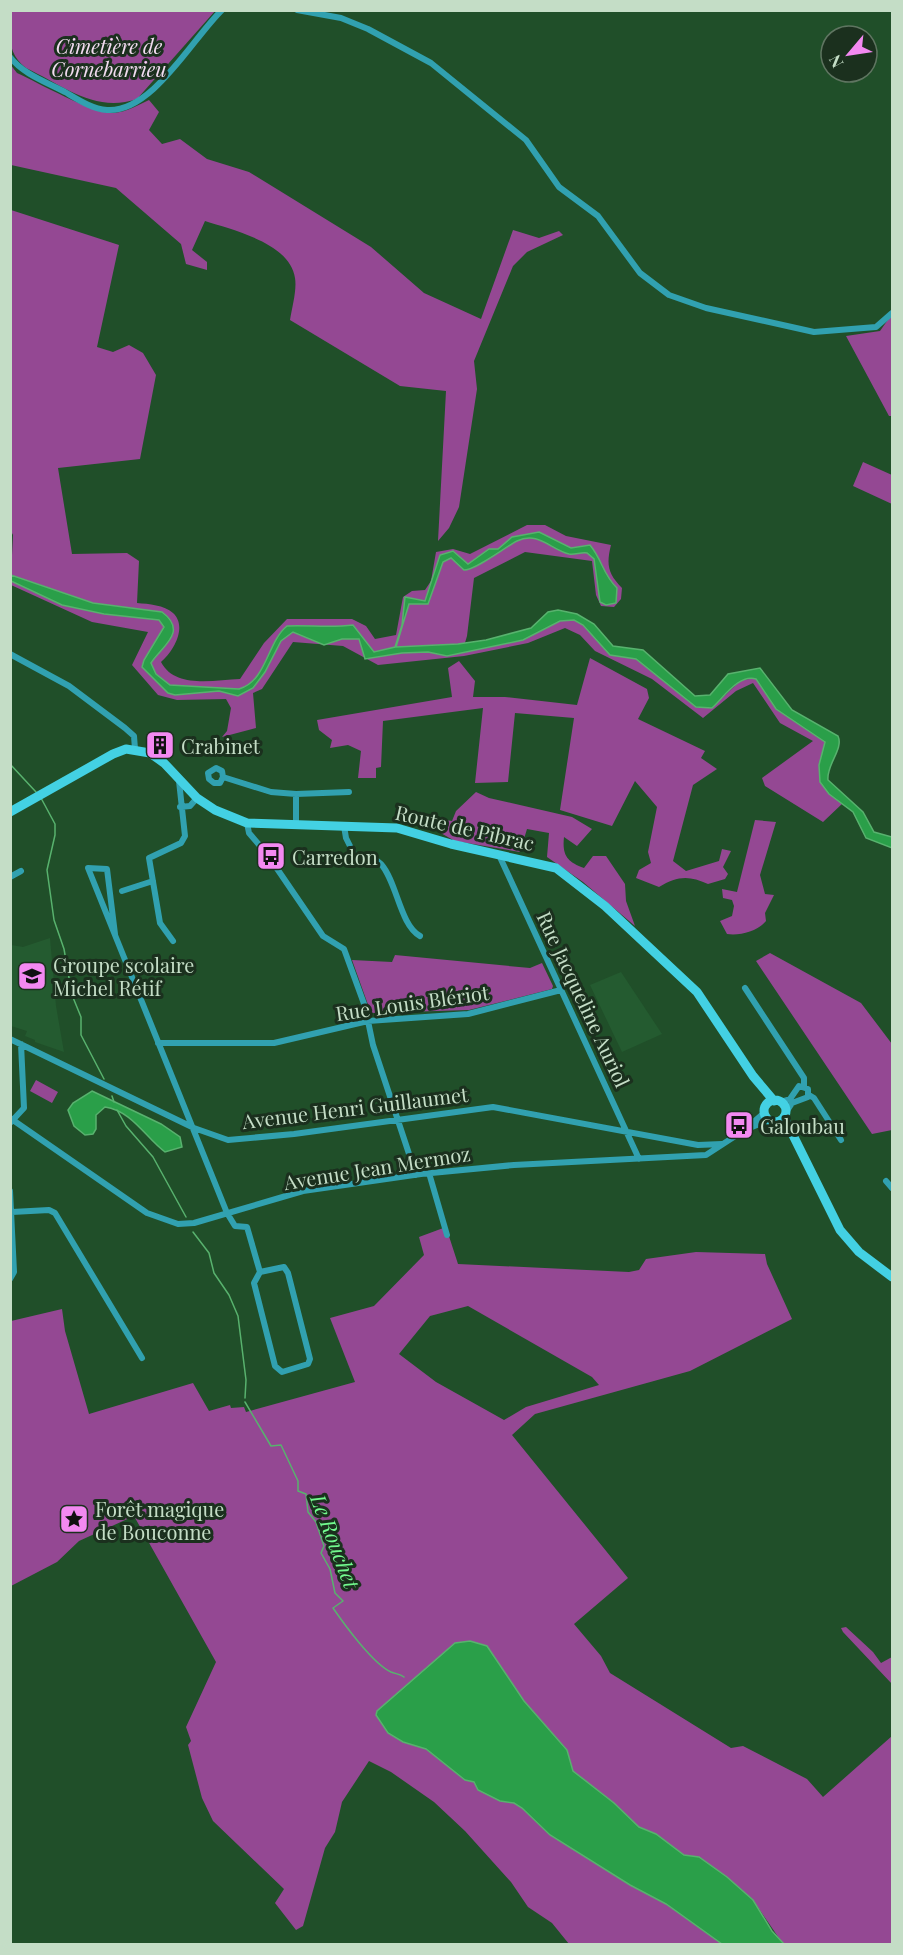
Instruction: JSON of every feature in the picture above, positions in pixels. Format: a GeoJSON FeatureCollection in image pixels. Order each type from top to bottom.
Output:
{"type":"FeatureCollection","features":[{"type":"Feature","properties":{"kind":"main road"},"geometry":{"type":"LineString","coordinates":[[10,812],[113,754],[126,749],[135,749]]}},
{"type":"Feature","properties":{"kind":"main road","name":"Route de Pibrac"},"geometry":{"type":"LineString","coordinates":[[135,749],[150,753],[164,763],[197,798],[216,810],[247,823],[397,828],[451,844],[556,868],[605,906],[696,993],[753,1076],[800,1151],[817,1180],[840,1230],[866,1258],[892,1276]]}},
{"type":"Feature","properties":{"kind":"street"},"geometry":{"type":"LineString","coordinates":[[10,57],[22,69],[94,107],[106,110],[130,107],[149,93],[222,10]]}},
{"type":"Feature","properties":{"kind":"street"},"geometry":{"type":"LineString","coordinates":[[297,10],[340,18],[369,28],[431,63],[526,140],[559,187],[598,216],[640,273],[669,295],[706,308],[814,332],[876,327],[892,313]]}},
{"type":"Feature","properties":{"kind":"street"},"geometry":{"type":"LineString","coordinates":[[10,654],[69,686],[125,728],[134,736],[135,749]]}},
{"type":"Feature","properties":{"kind":"street"},"geometry":{"type":"LineString","coordinates":[[223,777],[271,792],[296,794],[349,792]]}},
{"type":"Feature","properties":{"kind":"street"},"geometry":{"type":"LineString","coordinates":[[173,941],[160,923],[149,858],[181,843],[185,836],[180,807],[179,781]]}},
{"type":"Feature","properties":{"kind":"street"},"geometry":{"type":"LineString","coordinates":[[296,794],[296,826]]}},
{"type":"Feature","properties":{"kind":"street"},"geometry":{"type":"LineString","coordinates":[[180,807],[190,806],[197,798]]}},
{"type":"Feature","properties":{"kind":"street"},"geometry":{"type":"LineString","coordinates":[[247,823],[247,831],[267,854],[323,936],[344,949],[367,1012]]}},
{"type":"Feature","properties":{"kind":"street"},"geometry":{"type":"LineString","coordinates":[[344,826],[346,838],[354,854],[374,859],[384,867],[406,918],[414,932],[420,936]]}},
{"type":"Feature","properties":{"kind":"street","name":"Rue Jacqueline Auriol"},"geometry":{"type":"LineString","coordinates":[[499,854],[639,1159]]}},
{"type":"Feature","properties":{"kind":"street"},"geometry":{"type":"LineString","coordinates":[[115,934],[107,869],[88,868],[227,1213],[235,1226],[247,1227],[260,1272],[254,1283],[275,1366],[282,1372],[308,1364],[310,1359],[287,1269],[280,1267],[260,1272]]}},
{"type":"Feature","properties":{"kind":"street"},"geometry":{"type":"LineString","coordinates":[[10,877],[21,871]]}},
{"type":"Feature","properties":{"kind":"street"},"geometry":{"type":"LineString","coordinates":[[122,891],[153,880]]}},
{"type":"Feature","properties":{"kind":"street"},"geometry":{"type":"LineString","coordinates":[[745,988],[804,1078],[804,1086],[808,1089],[809,1095],[814,1098],[841,1140]]}},
{"type":"Feature","properties":{"kind":"street","name":"Rue Louis Blériot"},"geometry":{"type":"LineString","coordinates":[[158,1043],[274,1043],[368,1021],[468,1014],[561,990]]}},
{"type":"Feature","properties":{"kind":"street"},"geometry":{"type":"LineString","coordinates":[[368,1021],[373,1045],[416,1175]]}},
{"type":"Feature","properties":{"kind":"street","name":"Avenue Henri Guillaumet"},"geometry":{"type":"LineString","coordinates":[[10,1039],[194,1128],[228,1140],[294,1134],[493,1107],[698,1145],[723,1144]]}},
{"type":"Feature","properties":{"kind":"street"},"geometry":{"type":"LineString","coordinates":[[11,1120],[24,1108],[21,1044]]}},
{"type":"Feature","properties":{"kind":"street"},"geometry":{"type":"LineString","coordinates":[[775,1112],[800,1086],[804,1086]]}},
{"type":"Feature","properties":{"kind":"street"},"geometry":{"type":"LineString","coordinates":[[775,1112],[809,1095]]}},
{"type":"Feature","properties":{"kind":"street","name":"Avenue Jean Mermoz"},"geometry":{"type":"LineString","coordinates":[[11,1120],[147,1213],[165,1221],[185,1224],[303,1191],[429,1173],[514,1165],[696,1157],[706,1155],[775,1112]]}},
{"type":"Feature","properties":{"kind":"street"},"geometry":{"type":"LineString","coordinates":[[429,1173],[447,1235]]}},
{"type":"Feature","properties":{"kind":"street"},"geometry":{"type":"LineString","coordinates":[[886,1181],[892,1188]]}},
{"type":"Feature","properties":{"kind":"street"},"geometry":{"type":"LineString","coordinates":[[10,1191],[14,1272],[10,1278]]}},
{"type":"Feature","properties":{"kind":"street"},"geometry":{"type":"LineString","coordinates":[[12,1212],[49,1210],[55,1213],[142,1358]]}},
{"type":"Feature","properties":{"kind":"shaded area"},"geometry":{"type":"Polygon","coordinates":[[[539,532],[571,548],[590,545],[617,588],[616,603],[606,605],[600,602],[594,559],[587,553],[569,554],[538,539],[524,538],[469,569],[464,570],[451,558],[443,562],[428,604],[409,604],[396,647],[458,644],[486,640],[531,628],[548,612],[558,610],[577,614],[594,624],[613,646],[643,650],[695,696],[710,695],[728,674],[760,668],[792,710],[838,736],[839,746],[828,774],[828,780],[863,812],[874,832],[892,837],[892,848],[866,838],[853,812],[829,794],[820,782],[819,765],[825,742],[776,709],[756,679],[750,678],[738,683],[712,708],[696,707],[636,659],[610,655],[583,625],[574,620],[560,621],[523,640],[447,656],[428,652],[402,653],[365,659],[359,639],[342,639],[324,645],[293,632],[281,641],[265,672],[253,688],[238,696],[219,691],[175,695],[168,693],[142,667],[164,627],[159,620],[104,614],[62,605],[11,581],[11,575],[93,603],[162,612],[170,619],[173,633],[151,663],[156,674],[170,685],[239,689],[256,678],[275,641],[287,626],[353,625],[374,652],[395,647],[402,625],[405,597],[425,601],[440,555],[453,551],[468,564],[489,549],[498,549],[512,537],[539,532]]]}},
{"type":"Feature","properties":{"kind":"shaded area","name":"Groupe scolaire Michel Rétif"},"geometry":{"type":"Polygon","coordinates":[[[50,938],[56,1006],[64,1052],[35,1042],[25,1036],[27,1031],[11,1026],[11,945],[23,947],[50,938]]]}},
{"type":"Feature","properties":{"kind":"shaded area"},"geometry":{"type":"Polygon","coordinates":[[[621,972],[662,1034],[622,1052],[590,985],[621,972]]]}},
{"type":"Feature","properties":{"kind":"shaded area"},"geometry":{"type":"Polygon","coordinates":[[[92,1091],[161,1124],[180,1137],[182,1147],[165,1152],[131,1119],[115,1109],[105,1107],[96,1115],[96,1129],[93,1134],[85,1135],[74,1126],[68,1110],[73,1103],[92,1091]]]}},
{"type":"Feature","properties":{"kind":"shaded area"},"geometry":{"type":"Polygon","coordinates":[[[470,1641],[487,1646],[524,1701],[567,1750],[573,1771],[614,1803],[639,1827],[656,1834],[684,1855],[699,1857],[727,1877],[753,1900],[772,1931],[784,1944],[722,1944],[666,1904],[630,1885],[550,1835],[522,1808],[514,1803],[500,1801],[478,1790],[474,1782],[465,1780],[426,1749],[403,1742],[388,1733],[376,1715],[377,1711],[455,1643],[470,1641]]]}},
{"type":"Feature","properties":{"kind":"green space","name":"Cimetière de Cornebarrieu"},"geometry":{"type":"Polygon","coordinates":[[[11,11],[215,11],[137,99],[107,103],[80,96],[26,68],[19,62],[12,49],[11,11]]]}},
{"type":"Feature","properties":{"kind":"green space"},"geometry":{"type":"Polygon","coordinates":[[[10,64],[17,73],[93,109],[114,113],[149,100],[159,112],[149,130],[162,144],[180,139],[207,159],[249,172],[371,247],[424,293],[481,319],[513,230],[539,238],[559,231],[563,235],[527,252],[513,266],[474,361],[477,389],[459,507],[449,528],[438,541],[446,391],[400,386],[290,320],[295,293],[295,278],[291,266],[272,247],[259,240],[205,221],[192,250],[207,262],[207,270],[186,264],[181,244],[116,188],[11,165],[10,64]]]}},
{"type":"Feature","properties":{"kind":"green space"},"geometry":{"type":"Polygon","coordinates":[[[11,210],[119,245],[97,347],[113,352],[129,345],[143,353],[156,375],[140,459],[58,468],[72,554],[127,553],[139,561],[137,603],[165,608],[177,619],[179,632],[177,639],[161,662],[167,671],[185,680],[240,679],[264,643],[287,619],[352,619],[366,626],[375,639],[396,635],[403,597],[412,591],[425,590],[431,581],[436,552],[453,549],[470,554],[527,525],[545,525],[566,536],[611,545],[609,569],[622,588],[621,599],[614,607],[601,606],[596,595],[592,561],[525,552],[474,578],[467,636],[462,653],[495,645],[560,621],[574,620],[583,625],[610,654],[636,659],[696,707],[712,708],[741,680],[759,678],[782,710],[825,738],[830,748],[823,775],[843,803],[823,822],[765,786],[762,778],[813,741],[780,723],[753,683],[736,691],[703,718],[652,679],[595,651],[580,635],[565,628],[528,643],[464,656],[378,665],[343,646],[293,642],[262,689],[253,693],[256,728],[222,737],[227,731],[231,708],[226,699],[177,700],[158,695],[132,665],[148,632],[92,622],[11,585],[11,581],[62,605],[159,620],[162,612],[93,603],[11,575],[13,535],[10,529],[11,210]]]}},
{"type":"Feature","properties":{"kind":"green space"},"geometry":{"type":"Polygon","coordinates":[[[892,314],[892,416],[889,416],[846,336],[880,331],[892,314]]]}},
{"type":"Feature","properties":{"kind":"green space"},"geometry":{"type":"Polygon","coordinates":[[[863,462],[892,475],[892,504],[853,486],[863,462]]]}},
{"type":"Feature","properties":{"kind":"green space"},"geometry":{"type":"Polygon","coordinates":[[[590,658],[647,689],[649,698],[638,719],[705,751],[701,758],[717,769],[693,785],[673,861],[686,871],[719,861],[722,849],[731,851],[723,867],[728,874],[725,879],[708,884],[695,879],[683,878],[659,887],[636,878],[639,870],[651,863],[648,852],[657,807],[635,781],[612,826],[560,810],[574,718],[515,713],[508,782],[475,783],[483,708],[383,721],[381,767],[376,768],[376,778],[358,778],[361,751],[348,745],[330,748],[332,740],[319,730],[317,720],[452,697],[448,668],[459,661],[475,681],[473,697],[505,697],[577,705],[590,658]]]}},
{"type":"Feature","properties":{"kind":"green space"},"geometry":{"type":"Polygon","coordinates":[[[476,792],[489,798],[572,817],[592,829],[577,846],[564,837],[565,853],[573,863],[584,868],[593,856],[606,856],[625,884],[626,901],[635,926],[583,882],[547,857],[549,833],[527,829],[520,852],[455,841],[430,827],[438,819],[452,821],[456,811],[476,792]]]}},
{"type":"Feature","properties":{"kind":"green space"},"geometry":{"type":"Polygon","coordinates":[[[755,820],[776,822],[760,875],[765,894],[774,895],[765,913],[766,921],[763,925],[748,932],[727,934],[720,921],[732,916],[734,906],[732,900],[723,898],[722,889],[737,892],[755,820]]]}},
{"type":"Feature","properties":{"kind":"green space"},"geometry":{"type":"Polygon","coordinates":[[[770,953],[861,1003],[892,1044],[892,1130],[872,1134],[756,961],[770,953]]]}},
{"type":"Feature","properties":{"kind":"green space"},"geometry":{"type":"Polygon","coordinates":[[[395,955],[530,968],[542,963],[553,986],[552,989],[469,1010],[371,1013],[352,960],[392,962],[395,955]]]}},
{"type":"Feature","properties":{"kind":"green space"},"geometry":{"type":"Polygon","coordinates":[[[36,1080],[58,1092],[52,1103],[30,1091],[36,1080]]]}},
{"type":"Feature","properties":{"kind":"green space"},"geometry":{"type":"Polygon","coordinates":[[[446,1227],[458,1264],[629,1272],[639,1270],[646,1259],[696,1252],[765,1254],[767,1264],[792,1319],[690,1371],[535,1414],[512,1435],[628,1578],[574,1624],[601,1656],[610,1673],[731,1748],[743,1746],[807,1779],[823,1797],[892,1736],[892,1944],[783,1944],[753,1900],[699,1857],[684,1855],[656,1834],[639,1827],[614,1803],[573,1771],[567,1750],[524,1701],[487,1646],[377,1711],[388,1733],[403,1742],[426,1749],[465,1780],[474,1782],[478,1790],[500,1801],[514,1803],[522,1808],[550,1835],[630,1885],[666,1904],[722,1944],[569,1944],[552,1923],[528,1907],[511,1882],[465,1831],[434,1802],[391,1772],[369,1761],[342,1802],[335,1832],[325,1848],[303,1926],[296,1930],[275,1903],[284,1889],[213,1821],[202,1798],[188,1745],[191,1741],[186,1727],[216,1662],[134,1516],[79,1541],[57,1562],[11,1586],[11,1321],[62,1309],[65,1331],[89,1414],[193,1383],[209,1411],[230,1405],[231,1408],[244,1407],[246,1412],[355,1382],[330,1318],[374,1306],[424,1255],[419,1237],[446,1227]],[[468,1306],[430,1316],[399,1354],[436,1382],[504,1420],[526,1407],[599,1385],[592,1377],[468,1306]]]}},
{"type":"Feature","properties":{"kind":"green space"},"geometry":{"type":"Polygon","coordinates":[[[846,1627],[873,1652],[881,1663],[892,1657],[892,1684],[843,1632],[841,1628],[846,1627]]]}},
{"type":"Feature","properties":{"kind":"waterway"},"geometry":{"type":"LineString","coordinates":[[10,764],[36,792]]}},
{"type":"Feature","properties":{"kind":"waterway"},"geometry":{"type":"LineString","coordinates":[[41,798],[55,824],[55,835],[47,870],[54,920],[64,949],[72,995],[81,1017],[81,1035],[104,1079]]}},
{"type":"Feature","properties":{"kind":"waterway"},"geometry":{"type":"LineString","coordinates":[[112,1096],[114,1102]]}},
{"type":"Feature","properties":{"kind":"waterway"},"geometry":{"type":"LineString","coordinates":[[117,1110],[126,1126],[153,1157],[186,1217]]}},
{"type":"Feature","properties":{"kind":"waterway"},"geometry":{"type":"LineString","coordinates":[[193,1232],[209,1253],[214,1273],[229,1295],[238,1316],[246,1380],[245,1398]]}},
{"type":"Feature","properties":{"kind":"waterway","name":"Le Rouchet"},"geometry":{"type":"LineString","coordinates":[[245,1402],[271,1446],[281,1445],[298,1481],[298,1491],[306,1494],[308,1512],[316,1522],[324,1546],[321,1553],[330,1569],[335,1593],[343,1601],[333,1608],[359,1643],[376,1661],[384,1668],[404,1677]]}},
{"type":"Feature","properties":{"kind":"place","name":"Crabinet"},"geometry":{"type":"Point","coordinates":[160,745]}},
{"type":"Feature","properties":{"kind":"place","name":"Carredon"},"geometry":{"type":"Point","coordinates":[271,856]}},
{"type":"Feature","properties":{"kind":"place","name":"Groupe scolaire Michel Rétif"},"geometry":{"type":"Point","coordinates":[32,976]}},
{"type":"Feature","properties":{"kind":"place","name":"Galoubau"},"geometry":{"type":"Point","coordinates":[739,1125]}},
{"type":"Feature","properties":{"kind":"place","name":"Forêt magique de Bouconne"},"geometry":{"type":"Point","coordinates":[74,1519]}}]}
